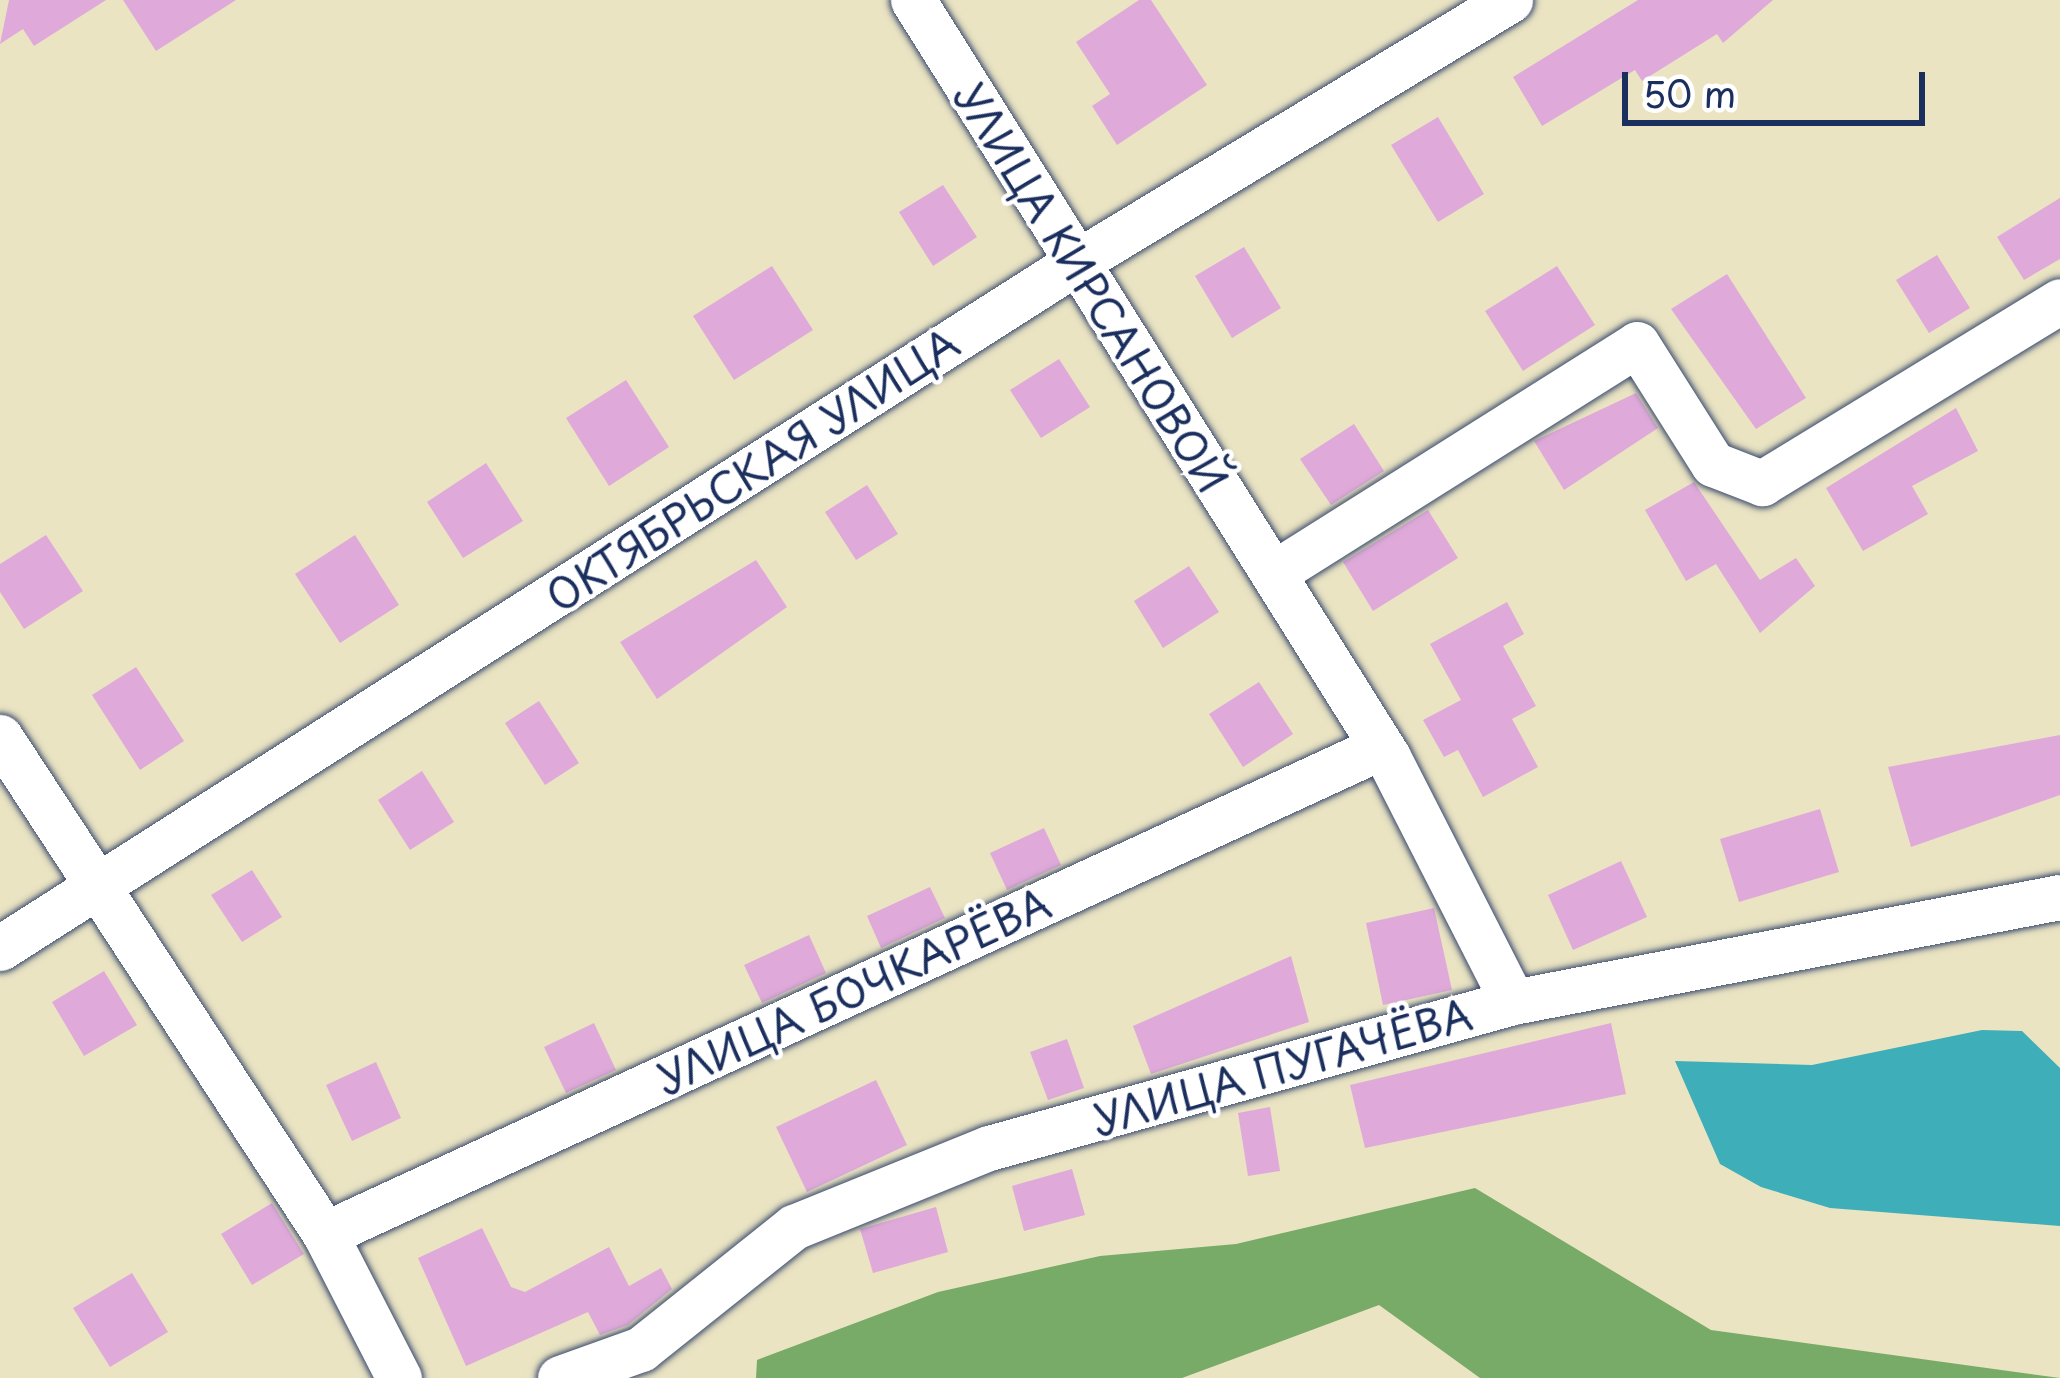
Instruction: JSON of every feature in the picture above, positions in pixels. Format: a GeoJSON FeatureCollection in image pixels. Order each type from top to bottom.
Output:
{"type":"FeatureCollection","features":[{"type":"Feature","properties":{"kind":"street","name":"УЛИЦА КИРСАНОВОЙ"},"geometry":{"type":"LineString","coordinates":[[913,0],[1072,265],[1274,573],[1381,747],[1513,1002]]}},
{"type":"Feature","properties":{"kind":"street","name":"ОКТЯБРЬСКАЯ УЛИЦА"},"geometry":{"type":"LineString","coordinates":[[0,948],[1072,265],[1510,0]]}},
{"type":"Feature","properties":{"kind":"street"},"geometry":{"type":"LineString","coordinates":[[1274,573],[1637,344],[1713,464],[1762,483],[2060,301]]}},
{"type":"Feature","properties":{"kind":"street"},"geometry":{"type":"LineString","coordinates":[[0,737],[103,885],[325,1234],[399,1378]]}},
{"type":"Feature","properties":{"kind":"street","name":"УЛИЦА БОЧКАРЁВА"},"geometry":{"type":"LineString","coordinates":[[325,1234],[1381,747]]}},
{"type":"Feature","properties":{"kind":"street","name":"УЛИЦА ПУГАЧЁВА"},"geometry":{"type":"LineString","coordinates":[[560,1378],[641,1349],[794,1227],[989,1148],[1513,1002],[2060,897]]}},
{"type":"Feature","properties":{"kind":"green space"},"geometry":{"type":"Polygon","coordinates":[[[1475,1188],[1711,1330],[2060,1378],[1480,1378],[1379,1305],[1182,1378],[756,1378],[757,1360],[938,1292],[1100,1256],[1236,1244],[1475,1188]]]}},
{"type":"Feature","properties":{"kind":"water"},"geometry":{"type":"Polygon","coordinates":[[[1982,1030],[2022,1031],[2060,1068],[2060,1226],[1830,1208],[1761,1187],[1720,1164],[1675,1061],[1812,1065],[1982,1030]]]}},
{"type":"Feature","properties":{"kind":"building"},"geometry":{"type":"Polygon","coordinates":[[[9,0],[106,0],[34,46],[23,29],[0,44],[9,0]]]}},
{"type":"Feature","properties":{"kind":"building"},"geometry":{"type":"Polygon","coordinates":[[[123,0],[236,0],[156,51],[123,0]]]}},
{"type":"Feature","properties":{"kind":"building"},"geometry":{"type":"Polygon","coordinates":[[[1139,0],[1151,0],[1207,85],[1117,145],[1092,106],[1110,94],[1076,42],[1139,0]]]}},
{"type":"Feature","properties":{"kind":"building"},"geometry":{"type":"Polygon","coordinates":[[[1638,0],[1773,0],[1723,43],[1717,34],[1642,81],[1635,70],[1542,126],[1513,77],[1638,0]]]}},
{"type":"Feature","properties":{"kind":"building"},"geometry":{"type":"Polygon","coordinates":[[[1438,117],[1484,194],[1438,222],[1391,145],[1438,117]]]}},
{"type":"Feature","properties":{"kind":"building"},"geometry":{"type":"Polygon","coordinates":[[[943,185],[977,237],[933,266],[899,212],[943,185]]]}},
{"type":"Feature","properties":{"kind":"building"},"geometry":{"type":"Polygon","coordinates":[[[2060,198],[2060,259],[2024,280],[1997,237],[2060,198]]]}},
{"type":"Feature","properties":{"kind":"building"},"geometry":{"type":"Polygon","coordinates":[[[1244,247],[1281,308],[1232,338],[1195,276],[1244,247]]]}},
{"type":"Feature","properties":{"kind":"building"},"geometry":{"type":"Polygon","coordinates":[[[1937,255],[1970,308],[1929,333],[1896,280],[1937,255]]]}},
{"type":"Feature","properties":{"kind":"building"},"geometry":{"type":"Polygon","coordinates":[[[772,266],[813,330],[734,380],[693,316],[772,266]]]}},
{"type":"Feature","properties":{"kind":"building"},"geometry":{"type":"Polygon","coordinates":[[[1557,266],[1595,325],[1523,371],[1485,311],[1557,266]]]}},
{"type":"Feature","properties":{"kind":"building"},"geometry":{"type":"Polygon","coordinates":[[[1727,274],[1806,398],[1756,429],[1671,309],[1727,274]]]}},
{"type":"Feature","properties":{"kind":"building"},"geometry":{"type":"Polygon","coordinates":[[[1059,359],[1090,407],[1041,438],[1010,390],[1059,359]]]}},
{"type":"Feature","properties":{"kind":"building"},"geometry":{"type":"Polygon","coordinates":[[[626,380],[669,447],[609,486],[566,418],[626,380]]]}},
{"type":"Feature","properties":{"kind":"building"},"geometry":{"type":"Polygon","coordinates":[[[1636,393],[1658,428],[1564,490],[1534,441],[1636,393]]]}},
{"type":"Feature","properties":{"kind":"building"},"geometry":{"type":"Polygon","coordinates":[[[1956,408],[1978,451],[1912,486],[1928,514],[1863,551],[1826,488],[1956,408]]]}},
{"type":"Feature","properties":{"kind":"building"},"geometry":{"type":"Polygon","coordinates":[[[1354,424],[1384,471],[1331,505],[1300,459],[1354,424]]]}},
{"type":"Feature","properties":{"kind":"building"},"geometry":{"type":"Polygon","coordinates":[[[486,463],[523,521],[463,558],[427,502],[486,463]]]}},
{"type":"Feature","properties":{"kind":"building"},"geometry":{"type":"Polygon","coordinates":[[[1694,482],[1760,580],[1796,558],[1815,586],[1760,633],[1716,564],[1686,581],[1645,510],[1694,482]]]}},
{"type":"Feature","properties":{"kind":"building"},"geometry":{"type":"Polygon","coordinates":[[[867,485],[898,534],[856,560],[825,512],[867,485]]]}},
{"type":"Feature","properties":{"kind":"building"},"geometry":{"type":"Polygon","coordinates":[[[1428,510],[1458,558],[1373,611],[1343,562],[1428,510]]]}},
{"type":"Feature","properties":{"kind":"building"},"geometry":{"type":"Polygon","coordinates":[[[46,535],[83,591],[24,629],[0,592],[0,564],[46,535]]]}},
{"type":"Feature","properties":{"kind":"building"},"geometry":{"type":"Polygon","coordinates":[[[355,535],[399,605],[340,643],[295,574],[355,535]]]}},
{"type":"Feature","properties":{"kind":"building"},"geometry":{"type":"Polygon","coordinates":[[[756,560],[787,607],[657,699],[620,642],[756,560]]]}},
{"type":"Feature","properties":{"kind":"building"},"geometry":{"type":"Polygon","coordinates":[[[1189,566],[1219,612],[1163,648],[1134,601],[1189,566]]]}},
{"type":"Feature","properties":{"kind":"building"},"geometry":{"type":"Polygon","coordinates":[[[1507,602],[1524,634],[1503,646],[1536,706],[1512,719],[1538,767],[1483,797],[1458,750],[1444,757],[1423,720],[1461,700],[1430,644],[1507,602]]]}},
{"type":"Feature","properties":{"kind":"building"},"geometry":{"type":"Polygon","coordinates":[[[136,667],[184,741],[140,770],[92,695],[136,667]]]}},
{"type":"Feature","properties":{"kind":"building"},"geometry":{"type":"Polygon","coordinates":[[[1259,682],[1293,734],[1243,767],[1209,714],[1259,682]]]}},
{"type":"Feature","properties":{"kind":"building"},"geometry":{"type":"Polygon","coordinates":[[[539,701],[579,763],[545,785],[505,723],[539,701]]]}},
{"type":"Feature","properties":{"kind":"building"},"geometry":{"type":"Polygon","coordinates":[[[2060,735],[2060,795],[1911,847],[1888,767],[2060,735]]]}},
{"type":"Feature","properties":{"kind":"building"},"geometry":{"type":"Polygon","coordinates":[[[422,771],[454,822],[410,850],[378,800],[422,771]]]}},
{"type":"Feature","properties":{"kind":"building"},"geometry":{"type":"Polygon","coordinates":[[[1820,809],[1839,872],[1739,902],[1720,839],[1820,809]]]}},
{"type":"Feature","properties":{"kind":"building"},"geometry":{"type":"Polygon","coordinates":[[[1044,828],[1061,865],[1007,890],[990,853],[1044,828]]]}},
{"type":"Feature","properties":{"kind":"building"},"geometry":{"type":"Polygon","coordinates":[[[1621,861],[1647,917],[1573,950],[1548,895],[1621,861]]]}},
{"type":"Feature","properties":{"kind":"building"},"geometry":{"type":"Polygon","coordinates":[[[252,870],[282,917],[242,942],[211,895],[252,870]]]}},
{"type":"Feature","properties":{"kind":"building"},"geometry":{"type":"Polygon","coordinates":[[[930,887],[945,918],[881,948],[867,916],[930,887]]]}},
{"type":"Feature","properties":{"kind":"building"},"geometry":{"type":"Polygon","coordinates":[[[1434,908],[1452,990],[1383,1005],[1366,923],[1434,908]]]}},
{"type":"Feature","properties":{"kind":"building"},"geometry":{"type":"Polygon","coordinates":[[[809,935],[826,973],[762,1003],[744,965],[809,935]]]}},
{"type":"Feature","properties":{"kind":"building"},"geometry":{"type":"Polygon","coordinates":[[[1291,956],[1309,1022],[1151,1074],[1133,1026],[1291,956]]]}},
{"type":"Feature","properties":{"kind":"building"},"geometry":{"type":"Polygon","coordinates":[[[104,971],[137,1025],[84,1056],[52,1002],[104,971]]]}},
{"type":"Feature","properties":{"kind":"building"},"geometry":{"type":"Polygon","coordinates":[[[594,1023],[616,1070],[566,1093],[544,1047],[594,1023]]]}},
{"type":"Feature","properties":{"kind":"building"},"geometry":{"type":"Polygon","coordinates":[[[1611,1023],[1626,1094],[1365,1148],[1350,1085],[1611,1023]]]}},
{"type":"Feature","properties":{"kind":"building"},"geometry":{"type":"Polygon","coordinates":[[[1067,1039],[1084,1088],[1048,1100],[1030,1052],[1067,1039]]]}},
{"type":"Feature","properties":{"kind":"building"},"geometry":{"type":"Polygon","coordinates":[[[376,1062],[401,1118],[352,1141],[326,1085],[376,1062]]]}},
{"type":"Feature","properties":{"kind":"building"},"geometry":{"type":"Polygon","coordinates":[[[876,1080],[907,1145],[807,1192],[776,1127],[876,1080]]]}},
{"type":"Feature","properties":{"kind":"building"},"geometry":{"type":"Polygon","coordinates":[[[1270,1107],[1280,1171],[1248,1176],[1238,1113],[1270,1107]]]}},
{"type":"Feature","properties":{"kind":"building"},"geometry":{"type":"Polygon","coordinates":[[[1072,1169],[1085,1215],[1024,1231],[1012,1186],[1072,1169]]]}},
{"type":"Feature","properties":{"kind":"building"},"geometry":{"type":"Polygon","coordinates":[[[272,1203],[304,1254],[252,1285],[221,1234],[272,1203]]]}},
{"type":"Feature","properties":{"kind":"building"},"geometry":{"type":"Polygon","coordinates":[[[936,1207],[948,1252],[873,1273],[860,1229],[936,1207]]]}},
{"type":"Feature","properties":{"kind":"building"},"geometry":{"type":"Polygon","coordinates":[[[482,1228],[511,1287],[525,1292],[609,1247],[629,1286],[661,1268],[672,1289],[628,1325],[600,1335],[588,1312],[466,1366],[418,1258],[482,1228]]]}},
{"type":"Feature","properties":{"kind":"building"},"geometry":{"type":"Polygon","coordinates":[[[132,1273],[168,1332],[110,1367],[73,1308],[132,1273]]]}}]}
